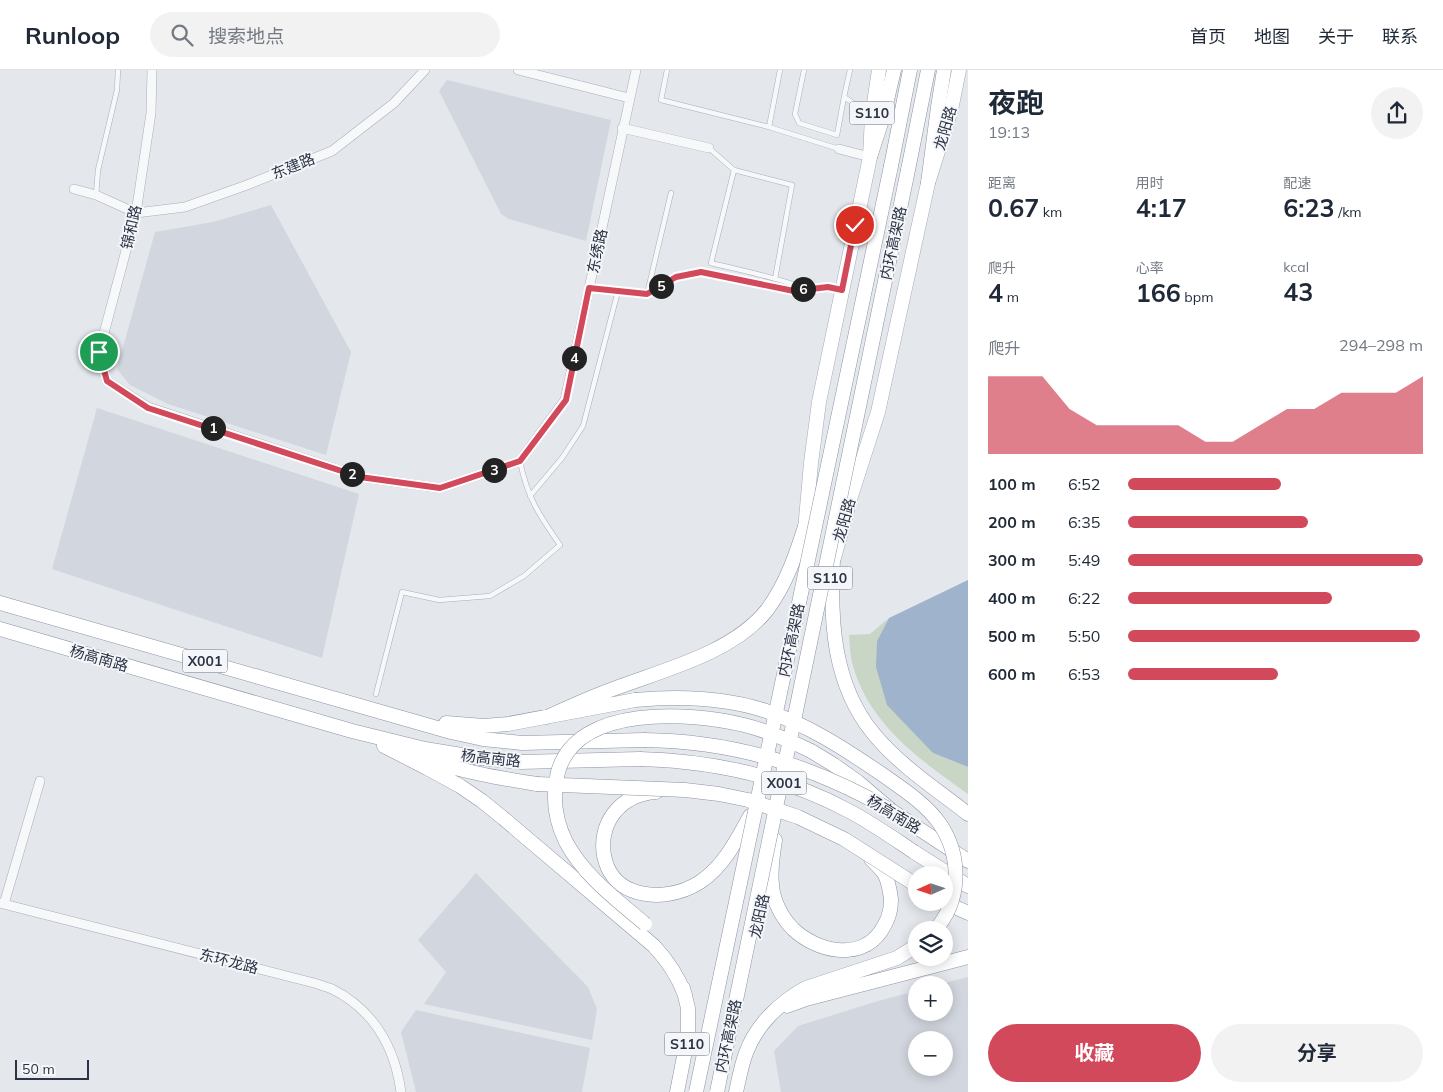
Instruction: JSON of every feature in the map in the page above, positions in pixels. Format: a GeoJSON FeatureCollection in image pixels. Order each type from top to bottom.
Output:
{"type":"FeatureCollection","features":[{"type":"Feature","properties":{"kind":"main road","name":"龙阳路"},"geometry":{"type":"LineString","coordinates":[[692,1092],[802,565],[815,428],[870,157],[872,116],[879,70]]}},
{"type":"Feature","properties":{"kind":"main road"},"geometry":{"type":"LineString","coordinates":[[870,157],[883,117],[894,70]]}},
{"type":"Feature","properties":{"kind":"main road","name":"内环高架路"},"geometry":{"type":"LineString","coordinates":[[696,1092],[910,70]]}},
{"type":"Feature","properties":{"kind":"main road","name":"内环高架路"},"geometry":{"type":"LineString","coordinates":[[717,1092],[928,70]]}},
{"type":"Feature","properties":{"kind":"main road"},"geometry":{"type":"LineString","coordinates":[[928,183],[944,70]]}},
{"type":"Feature","properties":{"kind":"main road","name":"龙阳路"},"geometry":{"type":"LineString","coordinates":[[723,1092],[833,560],[878,412],[928,183],[951,110],[959,70]]}},
{"type":"Feature","properties":{"kind":"main road"},"geometry":{"type":"LineString","coordinates":[[547,717],[608,690],[699,657],[722,647],[737,637],[766,611],[778,594],[789,573],[807,520]]}},
{"type":"Feature","properties":{"kind":"main road"},"geometry":{"type":"LineString","coordinates":[[833,560],[832,589],[835,642],[839,667],[847,691],[860,716],[873,734],[890,752],[910,770],[968,814]]}},
{"type":"Feature","properties":{"kind":"main road","name":"杨高南路"},"geometry":{"type":"LineString","coordinates":[[0,603],[451,732],[483,739],[552,743],[644,740],[684,742],[717,746],[780,761],[842,785],[867,797],[892,811],[968,861]]}},
{"type":"Feature","properties":{"kind":"main road","name":"杨高南路"},"geometry":{"type":"LineString","coordinates":[[0,629],[352,732],[424,749],[520,762],[640,759],[684,761],[738,769],[794,786],[851,812],[968,886]]}},
{"type":"Feature","properties":{"kind":"main road"},"geometry":{"type":"LineString","coordinates":[[410,719],[484,726],[508,724],[635,700],[664,698],[727,701],[763,710],[811,729],[842,746],[902,787],[940,824],[948,838],[954,856],[956,876],[954,896],[948,912],[942,921]]}},
{"type":"Feature","properties":{"kind":"main road"},"geometry":{"type":"LineString","coordinates":[[641,928],[578,860],[567,843],[558,823],[555,804],[555,784],[560,766],[580,740],[596,729],[620,721],[670,716],[705,718],[757,729],[787,739],[811,751],[858,782],[892,811]]}},
{"type":"Feature","properties":{"kind":"main road"},"geometry":{"type":"LineString","coordinates":[[352,732],[458,769],[498,778],[538,784],[685,790],[720,794],[748,800],[798,817],[844,839],[908,880]]}},
{"type":"Feature","properties":{"kind":"main road"},"geometry":{"type":"LineString","coordinates":[[352,732],[397,752],[460,786],[504,818],[549,857],[641,928]]}},
{"type":"Feature","properties":{"kind":"main road"},"geometry":{"type":"LineString","coordinates":[[685,790],[651,792],[632,797],[619,806],[608,820],[603,839],[606,865],[613,876],[624,886],[644,894],[656,895],[672,894],[686,890],[701,881],[725,858],[736,843],[750,816]]}},
{"type":"Feature","properties":{"kind":"main road"},"geometry":{"type":"LineString","coordinates":[[775,839],[772,886],[776,902],[788,924],[798,934],[812,943],[824,948],[849,950],[863,946],[876,938],[889,917],[891,909],[890,892],[884,874],[871,859],[844,839]]}},
{"type":"Feature","properties":{"kind":"main road"},"geometry":{"type":"LineString","coordinates":[[953,906],[968,913]]}},
{"type":"Feature","properties":{"kind":"main road","name":"S110"},"geometry":{"type":"LineString","coordinates":[[641,928],[668,950],[677,965],[688,1008],[688,1036],[678,1092]]}},
{"type":"Feature","properties":{"kind":"main road"},"geometry":{"type":"LineString","coordinates":[[736,1092],[746,1054],[755,1035],[771,1014],[897,958],[908,951]]}},
{"type":"Feature","properties":{"kind":"main road"},"geometry":{"type":"LineString","coordinates":[[836,984],[968,957]]}},
{"type":"Feature","properties":{"kind":"street","name":"锦和路"},"geometry":{"type":"LineString","coordinates":[[152,70],[150,113],[136,213],[99,352],[107,381],[148,408],[360,477],[440,488],[520,461]]}},
{"type":"Feature","properties":{"kind":"street","name":"东建路"},"geometry":{"type":"LineString","coordinates":[[136,213],[185,207],[247,185],[332,150],[394,103],[425,70]]}},
{"type":"Feature","properties":{"kind":"street"},"geometry":{"type":"LineString","coordinates":[[518,70],[629,98]]}},
{"type":"Feature","properties":{"kind":"street","name":"东绣路"},"geometry":{"type":"LineString","coordinates":[[520,461],[566,400],[622,128],[636,70]]}},
{"type":"Feature","properties":{"kind":"street"},"geometry":{"type":"LineString","coordinates":[[622,128],[709,148]]}},
{"type":"Feature","properties":{"kind":"street"},"geometry":{"type":"LineString","coordinates":[[839,149],[870,157]]}},
{"type":"Feature","properties":{"kind":"street"},"geometry":{"type":"LineString","coordinates":[[74,190],[96,196],[136,213]]}},
{"type":"Feature","properties":{"kind":"street"},"geometry":{"type":"LineString","coordinates":[[2,903],[40,781]]}},
{"type":"Feature","properties":{"kind":"street","name":"东环龙路"},"geometry":{"type":"LineString","coordinates":[[2,903],[332,989],[368,1015],[381,1032],[392,1052],[401,1092]]}},
{"type":"Feature","properties":{"kind":"lane"},"geometry":{"type":"LineString","coordinates":[[96,196],[98,170],[117,90],[118,70]]}},
{"type":"Feature","properties":{"kind":"lane"},"geometry":{"type":"LineString","coordinates":[[667,70],[661,100],[769,127],[839,149]]}},
{"type":"Feature","properties":{"kind":"lane"},"geometry":{"type":"LineString","coordinates":[[769,127],[780,70]]}},
{"type":"Feature","properties":{"kind":"lane"},"geometry":{"type":"LineString","coordinates":[[804,70],[795,114],[799,123],[837,135],[850,70]]}},
{"type":"Feature","properties":{"kind":"lane"},"geometry":{"type":"LineString","coordinates":[[844,97],[872,116]]}},
{"type":"Feature","properties":{"kind":"lane"},"geometry":{"type":"LineString","coordinates":[[709,148],[734,170],[792,185],[776,279]]}},
{"type":"Feature","properties":{"kind":"lane"},"geometry":{"type":"LineString","coordinates":[[734,170],[711,263],[776,279],[807,289]]}},
{"type":"Feature","properties":{"kind":"lane"},"geometry":{"type":"LineString","coordinates":[[647,294],[671,193]]}},
{"type":"Feature","properties":{"kind":"lane"},"geometry":{"type":"LineString","coordinates":[[589,288],[647,294],[676,277],[701,272],[794,291],[828,287],[842,290]]}},
{"type":"Feature","properties":{"kind":"lane"},"geometry":{"type":"LineString","coordinates":[[530,496],[562,458],[583,426],[618,291]]}},
{"type":"Feature","properties":{"kind":"lane"},"geometry":{"type":"LineString","coordinates":[[376,694],[402,592],[439,600],[490,596],[524,576],[560,545],[541,518],[530,496],[524,481],[520,461]]}},
{"type":"Feature","properties":{"kind":"shaded area"},"geometry":{"type":"Polygon","coordinates":[[[447,80],[611,120],[586,241],[509,219],[501,214],[439,91],[447,80]]]}},
{"type":"Feature","properties":{"kind":"shaded area"},"geometry":{"type":"Polygon","coordinates":[[[271,205],[351,352],[326,455],[168,404],[130,385],[117,369],[155,232],[213,222],[271,205]]]}},
{"type":"Feature","properties":{"kind":"shaded area"},"geometry":{"type":"Polygon","coordinates":[[[97,408],[359,494],[322,658],[52,569],[97,408]]]}},
{"type":"Feature","properties":{"kind":"shaded area"},"geometry":{"type":"Polygon","coordinates":[[[476,873],[588,987],[597,1009],[592,1040],[424,1004],[446,972],[418,940],[476,873]]]}},
{"type":"Feature","properties":{"kind":"shaded area"},"geometry":{"type":"Polygon","coordinates":[[[968,977],[968,1092],[781,1092],[774,1051],[798,1026],[908,993],[908,1021],[953,1021],[953,981],[968,977]]]}},
{"type":"Feature","properties":{"kind":"shaded area"},"geometry":{"type":"Polygon","coordinates":[[[416,1010],[590,1048],[582,1092],[416,1092],[401,1032],[416,1010]]]}},
{"type":"Feature","properties":{"kind":"green space"},"geometry":{"type":"Polygon","coordinates":[[[889,618],[877,641],[933,753],[968,767],[968,794],[932,768],[899,739],[871,706],[861,687],[852,662],[849,635],[870,634],[889,618]]]}},
{"type":"Feature","properties":{"kind":"water"},"geometry":{"type":"Polygon","coordinates":[[[968,580],[968,767],[933,753],[887,705],[876,667],[877,641],[889,618],[968,580]]]}},
{"type":"Feature","properties":{"kind":"route"},"geometry":{"type":"LineString","coordinates":[[99,352],[107,381],[148,408],[360,477],[440,488],[520,461],[566,400],[589,288],[647,294],[676,277],[701,272],[794,291],[828,287],[842,290],[855,225]]}}]}
